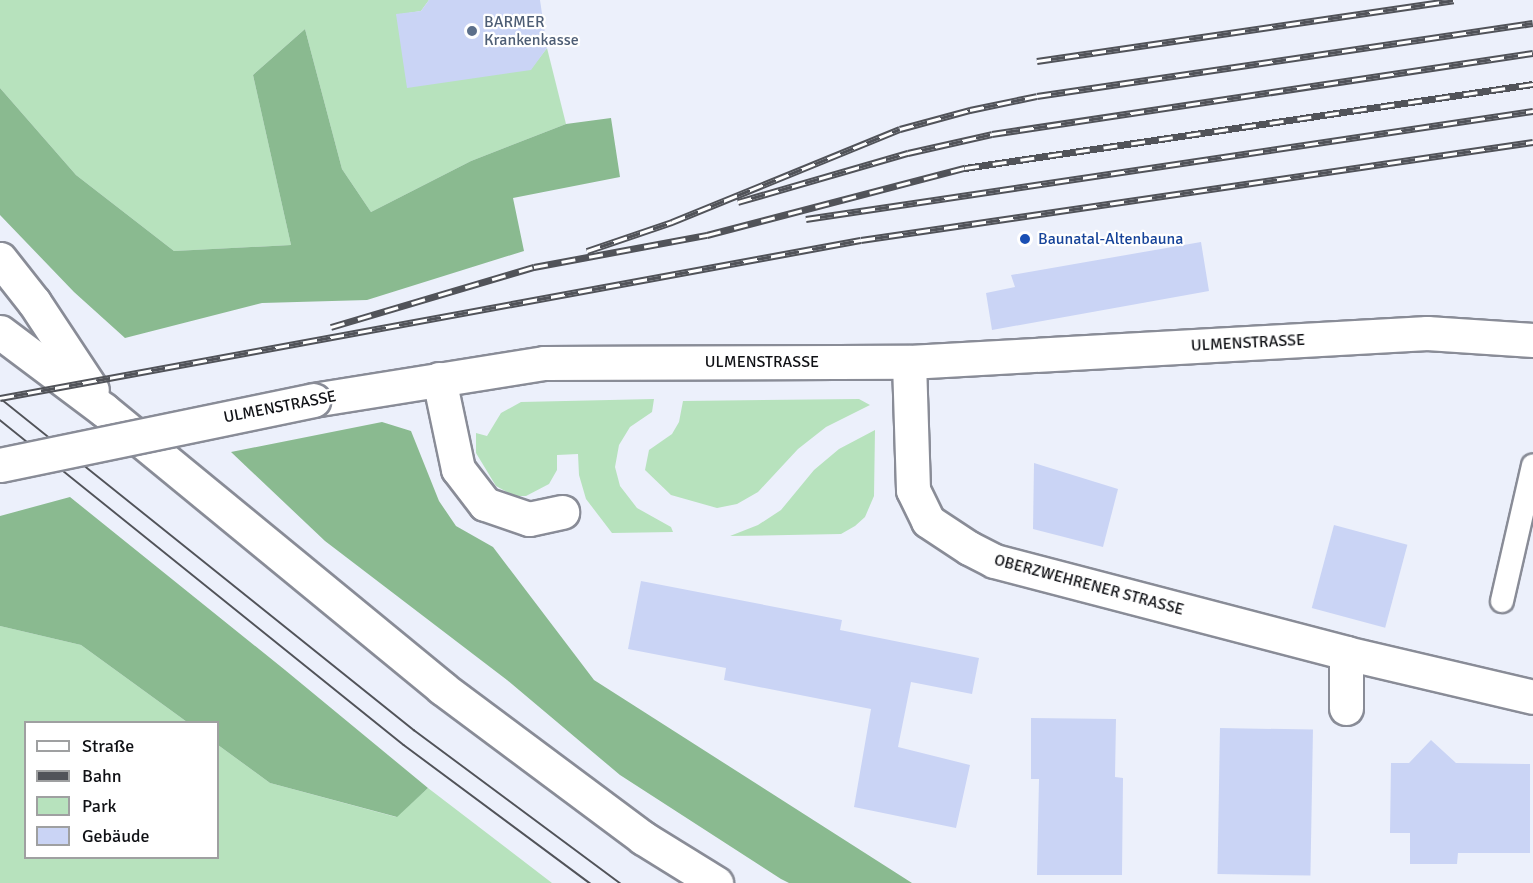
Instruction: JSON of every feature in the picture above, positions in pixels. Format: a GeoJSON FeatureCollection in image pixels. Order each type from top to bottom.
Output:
{"type":"FeatureCollection","features":[{"type":"Feature","properties":{"kind":"street"},"geometry":{"type":"LineString","coordinates":[[0,259],[34,302],[104,410]]}},
{"type":"Feature","properties":{"kind":"street"},"geometry":{"type":"LineString","coordinates":[[0,332],[104,410],[442,688],[643,838],[716,883]]}},
{"type":"Feature","properties":{"kind":"street","name":"ULMENSTRASSE"},"geometry":{"type":"LineString","coordinates":[[0,465],[313,400],[544,363],[909,362],[1426,333],[1533,340]]}},
{"type":"Feature","properties":{"kind":"street","name":"OBERZWEHRENER STRASSE"},"geometry":{"type":"LineString","coordinates":[[909,362],[913,490],[928,521],[994,561],[1346,653],[1533,696]]}},
{"type":"Feature","properties":{"kind":"street"},"geometry":{"type":"LineString","coordinates":[[439,379],[458,469],[484,504],[529,519],[562,512]]}},
{"type":"Feature","properties":{"kind":"street"},"geometry":{"type":"LineString","coordinates":[[1346,653],[1346,708]]}},
{"type":"Feature","properties":{"kind":"lane"},"geometry":{"type":"LineString","coordinates":[[1502,601],[1533,466]]}},
{"type":"Feature","properties":{"kind":"green space"},"geometry":{"type":"Polygon","coordinates":[[[0,0],[429,0],[421,11],[396,15],[530,70],[547,48],[566,124],[471,161],[371,212],[342,169],[305,29],[253,75],[291,245],[174,251],[76,175],[0,88],[0,0]]]}},
{"type":"Feature","properties":{"kind":"green space"},"geometry":{"type":"Polygon","coordinates":[[[305,29],[342,169],[371,212],[471,161],[566,124],[611,118],[620,177],[513,198],[524,251],[367,300],[262,303],[125,338],[74,292],[0,215],[0,88],[76,175],[174,251],[291,245],[253,75],[305,29]]]}},
{"type":"Feature","properties":{"kind":"green space"},"geometry":{"type":"Polygon","coordinates":[[[654,399],[652,412],[630,427],[619,445],[615,467],[620,486],[637,508],[671,527],[673,532],[612,533],[586,499],[579,475],[578,454],[557,455],[557,470],[549,484],[526,496],[514,496],[496,486],[476,453],[476,433],[487,436],[501,413],[521,402],[654,399]]]}},
{"type":"Feature","properties":{"kind":"green space"},"geometry":{"type":"Polygon","coordinates":[[[859,399],[870,405],[826,427],[798,449],[758,492],[737,504],[717,508],[671,495],[645,470],[649,450],[672,434],[679,422],[683,401],[859,399]]]}},
{"type":"Feature","properties":{"kind":"green space"},"geometry":{"type":"Polygon","coordinates":[[[382,422],[411,431],[439,501],[456,526],[493,547],[594,680],[912,883],[789,883],[781,879],[620,775],[507,680],[325,541],[231,452],[382,422]]]}},
{"type":"Feature","properties":{"kind":"green space"},"geometry":{"type":"Polygon","coordinates":[[[875,430],[874,496],[865,517],[855,526],[841,534],[730,536],[758,525],[781,510],[814,470],[839,449],[875,430]]]}},
{"type":"Feature","properties":{"kind":"green space"},"geometry":{"type":"Polygon","coordinates":[[[70,497],[428,788],[397,817],[270,783],[219,746],[219,721],[186,721],[81,645],[0,626],[0,516],[70,497]]]}},
{"type":"Feature","properties":{"kind":"green space"},"geometry":{"type":"Polygon","coordinates":[[[0,626],[81,645],[186,721],[24,721],[24,859],[219,859],[219,746],[270,783],[396,817],[428,788],[552,883],[0,883],[0,626]]]}},
{"type":"Feature","properties":{"kind":"building","name":"BARMER Krankenkasse"},"geometry":{"type":"Polygon","coordinates":[[[429,0],[540,0],[547,48],[531,70],[407,88],[396,14],[421,11],[429,0]]]}},
{"type":"Feature","properties":{"kind":"building"},"geometry":{"type":"Polygon","coordinates":[[[1201,242],[1209,291],[992,330],[986,293],[1015,287],[1011,275],[1201,242]]]}},
{"type":"Feature","properties":{"kind":"building"},"geometry":{"type":"Polygon","coordinates":[[[1034,463],[1118,489],[1103,547],[1033,529],[1034,463]]]}},
{"type":"Feature","properties":{"kind":"building"},"geometry":{"type":"Polygon","coordinates":[[[1334,525],[1407,545],[1385,628],[1312,608],[1334,525]]]}},
{"type":"Feature","properties":{"kind":"building"},"geometry":{"type":"Polygon","coordinates":[[[641,581],[842,620],[840,630],[979,658],[972,694],[911,682],[898,747],[970,765],[956,828],[854,807],[871,709],[724,680],[726,668],[628,649],[641,581]]]}},
{"type":"Feature","properties":{"kind":"building"},"geometry":{"type":"Polygon","coordinates":[[[1031,718],[1116,719],[1115,777],[1123,778],[1122,875],[1037,875],[1039,779],[1031,779],[1031,718]]]}},
{"type":"Feature","properties":{"kind":"building"},"geometry":{"type":"Polygon","coordinates":[[[1220,728],[1313,730],[1310,876],[1217,874],[1220,728]]]}},
{"type":"Feature","properties":{"kind":"building"},"geometry":{"type":"Polygon","coordinates":[[[1431,740],[1456,763],[1530,764],[1530,853],[1458,853],[1457,864],[1410,864],[1410,833],[1390,833],[1391,763],[1409,763],[1431,740]]]}},
{"type":"Feature","properties":{"kind":"tram line"},"geometry":{"type":"LineString","coordinates":[[0,398],[414,730],[620,883]]}},
{"type":"Feature","properties":{"kind":"tram line"},"geometry":{"type":"LineString","coordinates":[[0,420],[404,745],[590,883]]}},
{"type":"Feature","properties":{"kind":"railway"},"geometry":{"type":"LineString","coordinates":[[1037,61],[1454,0]]}},
{"type":"Feature","properties":{"kind":"railway"},"geometry":{"type":"LineString","coordinates":[[587,251],[672,222],[900,129],[970,110],[1037,96],[1533,23]]}},
{"type":"Feature","properties":{"kind":"railway"},"geometry":{"type":"LineString","coordinates":[[738,202],[908,153],[992,134],[1533,53]]}},
{"type":"Feature","properties":{"kind":"railway"},"geometry":{"type":"LineString","coordinates":[[331,327],[534,267],[707,235],[965,168],[1533,84]]}},
{"type":"Feature","properties":{"kind":"railway"},"geometry":{"type":"LineString","coordinates":[[806,219],[1533,111]]}},
{"type":"Feature","properties":{"kind":"railway"},"geometry":{"type":"LineString","coordinates":[[0,398],[861,240],[1533,142]]}},
{"type":"Feature","properties":{"kind":"place","name":"BARMER Krankenkasse"},"geometry":{"type":"Point","coordinates":[472,31]}},
{"type":"Feature","properties":{"kind":"place","name":"Baunatal-Altenbauna"},"geometry":{"type":"Point","coordinates":[1025,239]}}]}
